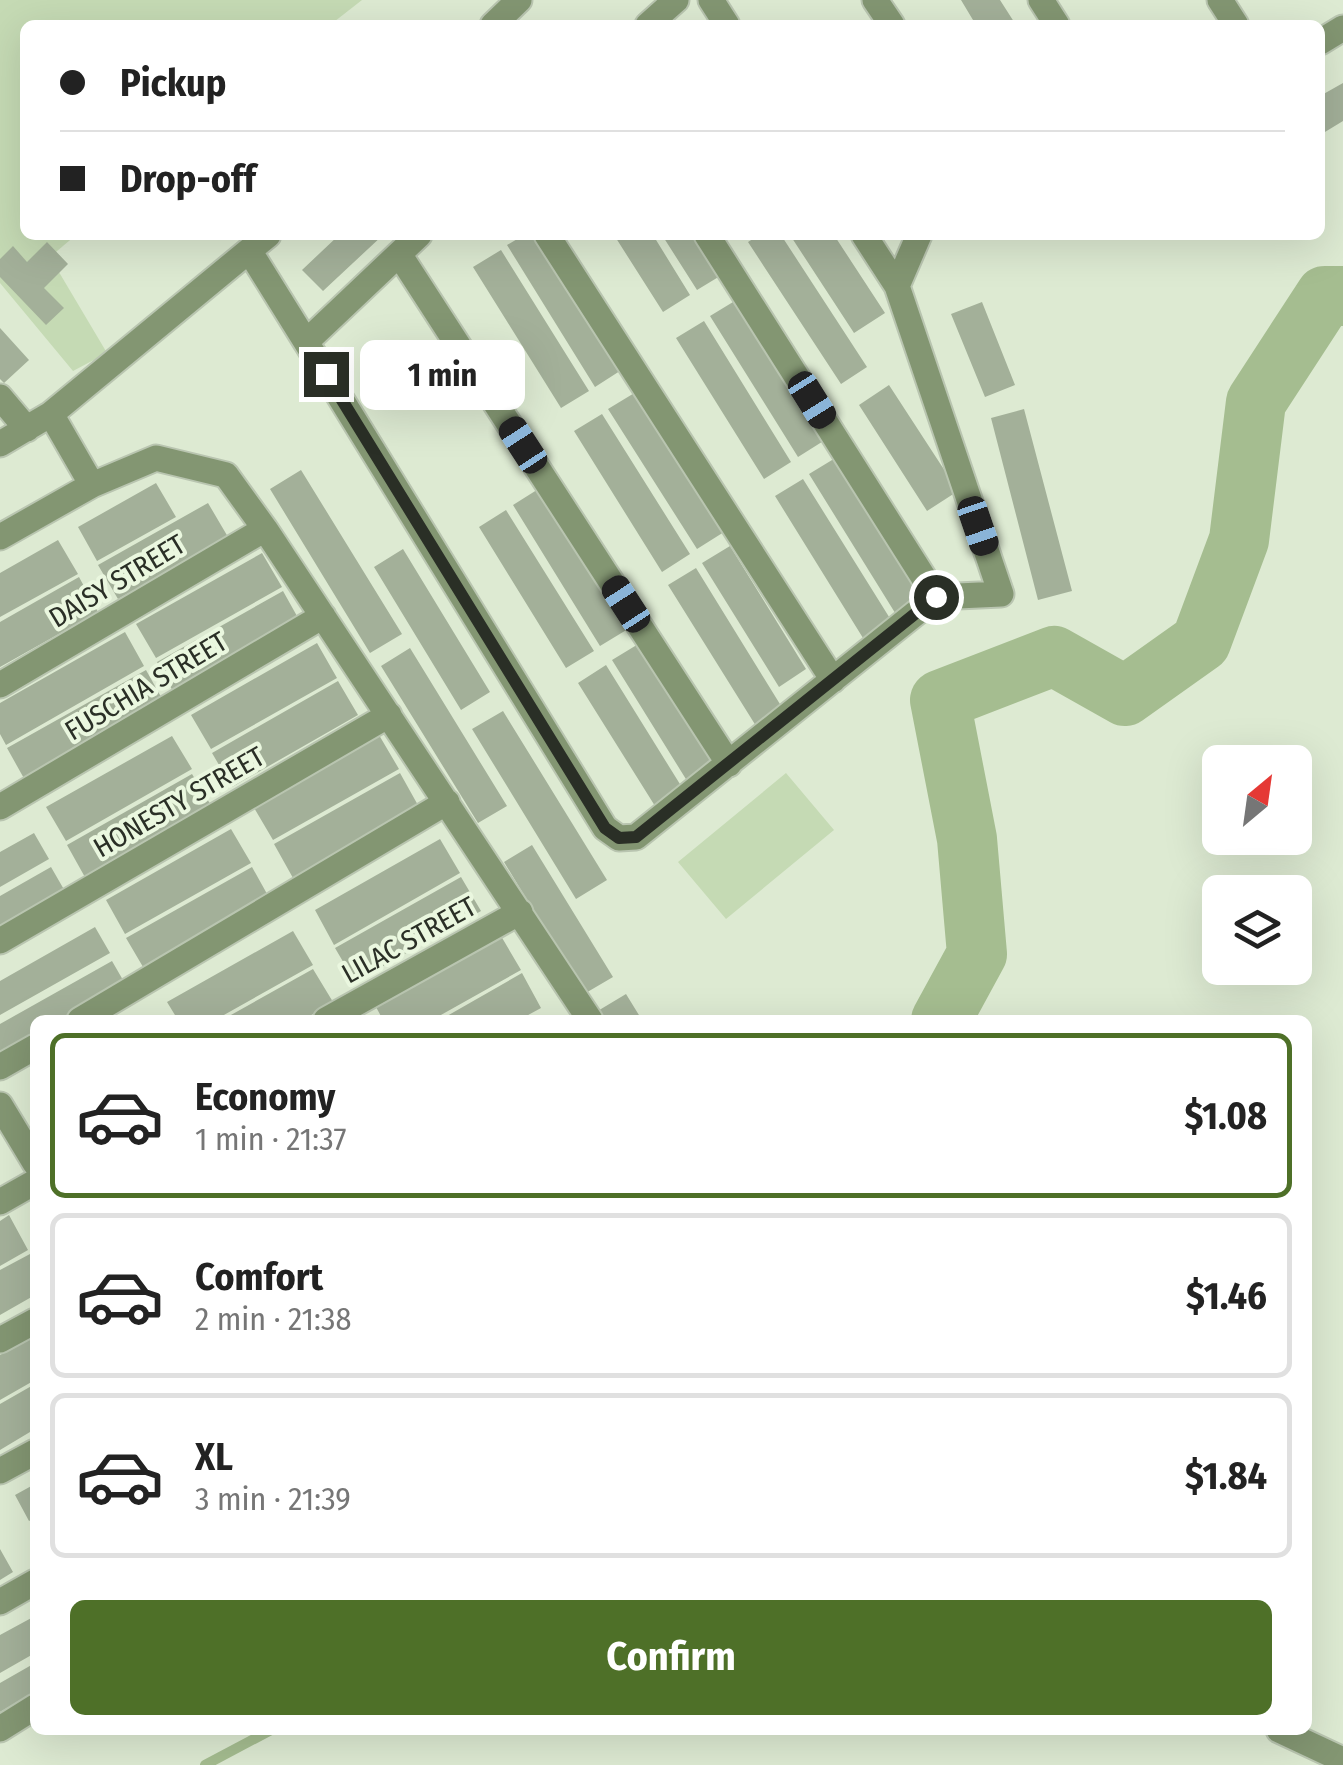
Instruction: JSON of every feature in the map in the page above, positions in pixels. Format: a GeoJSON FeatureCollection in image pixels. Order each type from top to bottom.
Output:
{"type":"FeatureCollection","features":[{"type":"Feature","properties":{"kind":"street"},"geometry":{"type":"LineString","coordinates":[[498,20],[520,0]]}},
{"type":"Feature","properties":{"kind":"street"},"geometry":{"type":"LineString","coordinates":[[654,20],[676,0]]}},
{"type":"Feature","properties":{"kind":"street"},"geometry":{"type":"LineString","coordinates":[[306,342],[414,240]]}},
{"type":"Feature","properties":{"kind":"street"},"geometry":{"type":"LineString","coordinates":[[550,240],[833,680]]}},
{"type":"Feature","properties":{"kind":"street"},"geometry":{"type":"LineString","coordinates":[[710,240],[936,597]]}},
{"type":"Feature","properties":{"kind":"street"},"geometry":{"type":"LineString","coordinates":[[0,444],[51,414],[259,243],[306,342],[605,828],[619,838],[636,837],[936,597],[1001,594],[897,286],[867,240]]}},
{"type":"Feature","properties":{"kind":"street"},"geometry":{"type":"LineString","coordinates":[[897,286],[917,240]]}},
{"type":"Feature","properties":{"kind":"street"},"geometry":{"type":"LineString","coordinates":[[399,254],[729,764]]}},
{"type":"Feature","properties":{"kind":"street"},"geometry":{"type":"LineString","coordinates":[[0,398],[27,429]]}},
{"type":"Feature","properties":{"kind":"street"},"geometry":{"type":"LineString","coordinates":[[51,414],[92,486]]}},
{"type":"Feature","properties":{"kind":"street"},"geometry":{"type":"LineString","coordinates":[[0,538],[92,486],[156,458],[226,476],[520,912],[578,1015]]}},
{"type":"Feature","properties":{"kind":"street","name":"DAISY STREET"},"geometry":{"type":"LineString","coordinates":[[0,685],[265,529]]}},
{"type":"Feature","properties":{"kind":"street","name":"FUSCHIA STREET"},"geometry":{"type":"LineString","coordinates":[[0,807],[323,616]]}},
{"type":"Feature","properties":{"kind":"street","name":"HONESTY STREET"},"geometry":{"type":"LineString","coordinates":[[0,940],[389,715]]}},
{"type":"Feature","properties":{"kind":"street"},"geometry":{"type":"LineString","coordinates":[[88,1015],[447,802]]}},
{"type":"Feature","properties":{"kind":"street","name":"LILAC STREET"},"geometry":{"type":"LineString","coordinates":[[335,1015],[520,912]]}},
{"type":"Feature","properties":{"kind":"street"},"geometry":{"type":"LineString","coordinates":[[0,1068],[30,1049]]}},
{"type":"Feature","properties":{"kind":"street"},"geometry":{"type":"LineString","coordinates":[[0,1105],[30,1155]]}},
{"type":"Feature","properties":{"kind":"street"},"geometry":{"type":"LineString","coordinates":[[0,1202],[30,1185]]}},
{"type":"Feature","properties":{"kind":"street"},"geometry":{"type":"LineString","coordinates":[[0,1340],[30,1324]]}},
{"type":"Feature","properties":{"kind":"street"},"geometry":{"type":"LineString","coordinates":[[0,1471],[30,1455]]}},
{"type":"Feature","properties":{"kind":"street"},"geometry":{"type":"LineString","coordinates":[[0,1602],[30,1585]]}},
{"type":"Feature","properties":{"kind":"street"},"geometry":{"type":"LineString","coordinates":[[0,1728],[30,1710]]}},
{"type":"Feature","properties":{"kind":"street"},"geometry":{"type":"LineString","coordinates":[[1290,1735],[1343,1760]]}},
{"type":"Feature","properties":{"kind":"green space"},"geometry":{"type":"Polygon","coordinates":[[[0,0],[362,0],[336,20],[20,20],[20,240],[70,240],[50,257],[107,353],[73,371],[0,283],[0,0]]]}},
{"type":"Feature","properties":{"kind":"green space"},"geometry":{"type":"Polygon","coordinates":[[[786,773],[834,830],[726,919],[678,862],[786,773]]]}},
{"type":"Feature","properties":{"kind":"building"},"geometry":{"type":"Polygon","coordinates":[[[961,0],[1000,0],[1013,20],[973,20],[961,0]]]}},
{"type":"Feature","properties":{"kind":"building"},"geometry":{"type":"Polygon","coordinates":[[[1343,83],[1343,121],[1325,132],[1325,93],[1343,83]]]}},
{"type":"Feature","properties":{"kind":"building"},"geometry":{"type":"Polygon","coordinates":[[[334,240],[378,240],[323,291],[302,270],[334,240]]]}},
{"type":"Feature","properties":{"kind":"building"},"geometry":{"type":"Polygon","coordinates":[[[516,240],[542,240],[623,369],[595,387],[507,245],[516,240]]]}},
{"type":"Feature","properties":{"kind":"building"},"geometry":{"type":"Polygon","coordinates":[[[617,240],[656,240],[690,295],[663,312],[617,240]]]}},
{"type":"Feature","properties":{"kind":"building"},"geometry":{"type":"Polygon","coordinates":[[[665,240],[704,240],[725,273],[697,290],[665,240]]]}},
{"type":"Feature","properties":{"kind":"building"},"geometry":{"type":"Polygon","coordinates":[[[784,240],[867,367],[841,384],[748,242],[784,240]]]}},
{"type":"Feature","properties":{"kind":"building"},"geometry":{"type":"Polygon","coordinates":[[[793,240],[837,240],[885,313],[854,333],[793,240]]]}},
{"type":"Feature","properties":{"kind":"building"},"geometry":{"type":"Polygon","coordinates":[[[47,242],[68,264],[44,288],[64,308],[46,325],[0,277],[0,259],[13,246],[27,262],[47,242]]]}},
{"type":"Feature","properties":{"kind":"building"},"geometry":{"type":"Polygon","coordinates":[[[501,250],[589,391],[561,408],[473,267],[501,250]]]}},
{"type":"Feature","properties":{"kind":"building"},"geometry":{"type":"Polygon","coordinates":[[[738,299],[825,440],[798,457],[710,316],[738,299]]]}},
{"type":"Feature","properties":{"kind":"building"},"geometry":{"type":"Polygon","coordinates":[[[982,302],[1015,385],[985,397],[951,314],[982,302]]]}},
{"type":"Feature","properties":{"kind":"building"},"geometry":{"type":"Polygon","coordinates":[[[704,321],[791,462],[764,479],[676,338],[704,321]]]}},
{"type":"Feature","properties":{"kind":"building"},"geometry":{"type":"Polygon","coordinates":[[[0,328],[29,360],[4,383],[0,379],[0,328]]]}},
{"type":"Feature","properties":{"kind":"building"},"geometry":{"type":"Polygon","coordinates":[[[889,385],[958,491],[927,511],[859,405],[889,385]]]}},
{"type":"Feature","properties":{"kind":"building"},"geometry":{"type":"Polygon","coordinates":[[[636,392],[724,532],[697,549],[608,409],[636,392]]]}},
{"type":"Feature","properties":{"kind":"building"},"geometry":{"type":"Polygon","coordinates":[[[1024,409],[1072,591],[1038,600],[991,418],[1024,409]]]}},
{"type":"Feature","properties":{"kind":"building"},"geometry":{"type":"Polygon","coordinates":[[[602,414],[690,554],[662,572],[574,431],[602,414]]]}},
{"type":"Feature","properties":{"kind":"building"},"geometry":{"type":"Polygon","coordinates":[[[837,457],[924,598],[897,616],[809,474],[837,457]]]}},
{"type":"Feature","properties":{"kind":"building"},"geometry":{"type":"Polygon","coordinates":[[[301,470],[402,634],[370,653],[270,489],[301,470]]]}},
{"type":"Feature","properties":{"kind":"building"},"geometry":{"type":"Polygon","coordinates":[[[803,479],[891,620],[863,638],[775,496],[803,479]]]}},
{"type":"Feature","properties":{"kind":"building"},"geometry":{"type":"Polygon","coordinates":[[[156,483],[176,517],[97,561],[78,527],[156,483]]]}},
{"type":"Feature","properties":{"kind":"building"},"geometry":{"type":"Polygon","coordinates":[[[540,488],[628,629],[600,646],[513,505],[540,488]]]}},
{"type":"Feature","properties":{"kind":"building"},"geometry":{"type":"Polygon","coordinates":[[[208,503],[228,537],[118,599],[98,565],[208,503]]]}},
{"type":"Feature","properties":{"kind":"building"},"geometry":{"type":"Polygon","coordinates":[[[506,510],[594,651],[566,668],[479,527],[506,510]]]}},
{"type":"Feature","properties":{"kind":"building"},"geometry":{"type":"Polygon","coordinates":[[[58,540],[78,574],[0,617],[0,573],[58,540]]]}},
{"type":"Feature","properties":{"kind":"building"},"geometry":{"type":"Polygon","coordinates":[[[730,546],[806,669],[779,687],[702,563],[730,546]]]}},
{"type":"Feature","properties":{"kind":"building"},"geometry":{"type":"Polygon","coordinates":[[[403,549],[490,692],[461,710],[374,567],[403,549]]]}},
{"type":"Feature","properties":{"kind":"building"},"geometry":{"type":"Polygon","coordinates":[[[262,553],[282,587],[156,658],[136,624],[262,553]]]}},
{"type":"Feature","properties":{"kind":"building"},"geometry":{"type":"Polygon","coordinates":[[[696,568],[783,709],[756,726],[668,585],[696,568]]]}},
{"type":"Feature","properties":{"kind":"building"},"geometry":{"type":"Polygon","coordinates":[[[79,577],[98,612],[0,667],[0,622],[79,577]]]}},
{"type":"Feature","properties":{"kind":"building"},"geometry":{"type":"Polygon","coordinates":[[[283,591],[302,625],[176,697],[157,662],[283,591]]]}},
{"type":"Feature","properties":{"kind":"building"},"geometry":{"type":"Polygon","coordinates":[[[125,632],[144,666],[6,745],[0,734],[0,703],[125,632]]]}},
{"type":"Feature","properties":{"kind":"building"},"geometry":{"type":"Polygon","coordinates":[[[317,643],[337,678],[211,749],[191,715],[317,643]]]}},
{"type":"Feature","properties":{"kind":"building"},"geometry":{"type":"Polygon","coordinates":[[[640,643],[717,767],[689,784],[612,660],[640,643]]]}},
{"type":"Feature","properties":{"kind":"building"},"geometry":{"type":"Polygon","coordinates":[[[410,648],[507,806],[478,823],[381,666],[410,648]]]}},
{"type":"Feature","properties":{"kind":"building"},"geometry":{"type":"Polygon","coordinates":[[[606,665],[683,789],[655,806],[578,683],[606,665]]]}},
{"type":"Feature","properties":{"kind":"building"},"geometry":{"type":"Polygon","coordinates":[[[146,670],[165,704],[26,782],[7,748],[146,670]]]}},
{"type":"Feature","properties":{"kind":"building"},"geometry":{"type":"Polygon","coordinates":[[[338,681],[358,715],[232,787],[212,753],[338,681]]]}},
{"type":"Feature","properties":{"kind":"building"},"geometry":{"type":"Polygon","coordinates":[[[503,711],[607,880],[576,899],[472,729],[503,711]]]}},
{"type":"Feature","properties":{"kind":"building"},"geometry":{"type":"Polygon","coordinates":[[[379,735],[399,769],[273,840],[253,806],[379,735]]]}},
{"type":"Feature","properties":{"kind":"building"},"geometry":{"type":"Polygon","coordinates":[[[172,736],[192,769],[66,841],[46,807],[172,736]]]}},
{"type":"Feature","properties":{"kind":"building"},"geometry":{"type":"Polygon","coordinates":[[[400,773],[419,807],[293,878],[274,844],[400,773]]]}},
{"type":"Feature","properties":{"kind":"building"},"geometry":{"type":"Polygon","coordinates":[[[192,774],[212,807],[86,879],[67,845],[192,774]]]}},
{"type":"Feature","properties":{"kind":"building"},"geometry":{"type":"Polygon","coordinates":[[[231,829],[251,863],[125,934],[106,900],[231,829]]]}},
{"type":"Feature","properties":{"kind":"building"},"geometry":{"type":"Polygon","coordinates":[[[34,833],[49,859],[0,887],[0,852],[34,833]]]}},
{"type":"Feature","properties":{"kind":"building"},"geometry":{"type":"Polygon","coordinates":[[[440,839],[460,873],[334,945],[315,910],[440,839]]]}},
{"type":"Feature","properties":{"kind":"building"},"geometry":{"type":"Polygon","coordinates":[[[532,845],[613,977],[584,994],[504,862],[532,845]]]}},
{"type":"Feature","properties":{"kind":"building"},"geometry":{"type":"Polygon","coordinates":[[[51,867],[66,893],[0,930],[0,896],[51,867]]]}},
{"type":"Feature","properties":{"kind":"building"},"geometry":{"type":"Polygon","coordinates":[[[252,867],[271,901],[146,972],[126,938],[252,867]]]}},
{"type":"Feature","properties":{"kind":"building"},"geometry":{"type":"Polygon","coordinates":[[[461,877],[481,911],[355,982],[335,948],[461,877]]]}},
{"type":"Feature","properties":{"kind":"building"},"geometry":{"type":"Polygon","coordinates":[[[95,927],[110,953],[0,1015],[0,981],[95,927]]]}},
{"type":"Feature","properties":{"kind":"building"},"geometry":{"type":"Polygon","coordinates":[[[293,931],[313,965],[224,1015],[175,1015],[167,1002],[293,931]]]}},
{"type":"Feature","properties":{"kind":"building"},"geometry":{"type":"Polygon","coordinates":[[[501,936],[521,970],[441,1015],[380,1015],[376,1007],[501,936]]]}},
{"type":"Feature","properties":{"kind":"building"},"geometry":{"type":"Polygon","coordinates":[[[112,961],[127,987],[78,1015],[30,1015],[30,1041],[0,1054],[0,1024],[112,961]]]}},
{"type":"Feature","properties":{"kind":"building"},"geometry":{"type":"Polygon","coordinates":[[[313,969],[333,1002],[311,1015],[231,1015],[313,969]]]}},
{"type":"Feature","properties":{"kind":"building"},"geometry":{"type":"Polygon","coordinates":[[[522,973],[541,1008],[528,1015],[449,1015],[522,973]]]}},
{"type":"Feature","properties":{"kind":"building"},"geometry":{"type":"Polygon","coordinates":[[[626,994],[639,1015],[598,1015],[596,1012],[626,994]]]}},
{"type":"Feature","properties":{"kind":"building"},"geometry":{"type":"Polygon","coordinates":[[[9,1215],[28,1250],[0,1266],[0,1221],[9,1215]]]}},
{"type":"Feature","properties":{"kind":"building"},"geometry":{"type":"Polygon","coordinates":[[[30,1254],[30,1298],[0,1315],[0,1270],[30,1254]]]}},
{"type":"Feature","properties":{"kind":"building"},"geometry":{"type":"Polygon","coordinates":[[[30,1338],[30,1383],[0,1400],[0,1355],[30,1338]]]}},
{"type":"Feature","properties":{"kind":"building"},"geometry":{"type":"Polygon","coordinates":[[[30,1387],[30,1432],[0,1450],[0,1404],[30,1387]]]}},
{"type":"Feature","properties":{"kind":"building"},"geometry":{"type":"Polygon","coordinates":[[[30,1487],[30,1520],[29,1521],[15,1495],[30,1487]]]}},
{"type":"Feature","properties":{"kind":"building"},"geometry":{"type":"Polygon","coordinates":[[[0,1549],[13,1572],[0,1580],[0,1549]]]}},
{"type":"Feature","properties":{"kind":"building"},"geometry":{"type":"Polygon","coordinates":[[[30,1619],[30,1656],[0,1673],[0,1635],[30,1619]]]}},
{"type":"Feature","properties":{"kind":"building"},"geometry":{"type":"Polygon","coordinates":[[[30,1666],[30,1695],[0,1712],[0,1683],[30,1666]]]}},
{"type":"Feature","properties":{"kind":"waterway"},"geometry":{"type":"LineString","coordinates":[[944,1015],[977,954],[967,839],[940,700],[1054,656],[1125,696],[1201,642],[1239,540],[1256,402],[1325,296],[1343,296]]}},
{"type":"Feature","properties":{"kind":"waterway"},"geometry":{"type":"LineString","coordinates":[[205,1765],[262,1735]]}},
{"type":"Feature","properties":{"kind":"route"},"geometry":{"type":"LineString","coordinates":[[326,374],[605,828],[619,838],[636,837],[936,597]]}}]}
